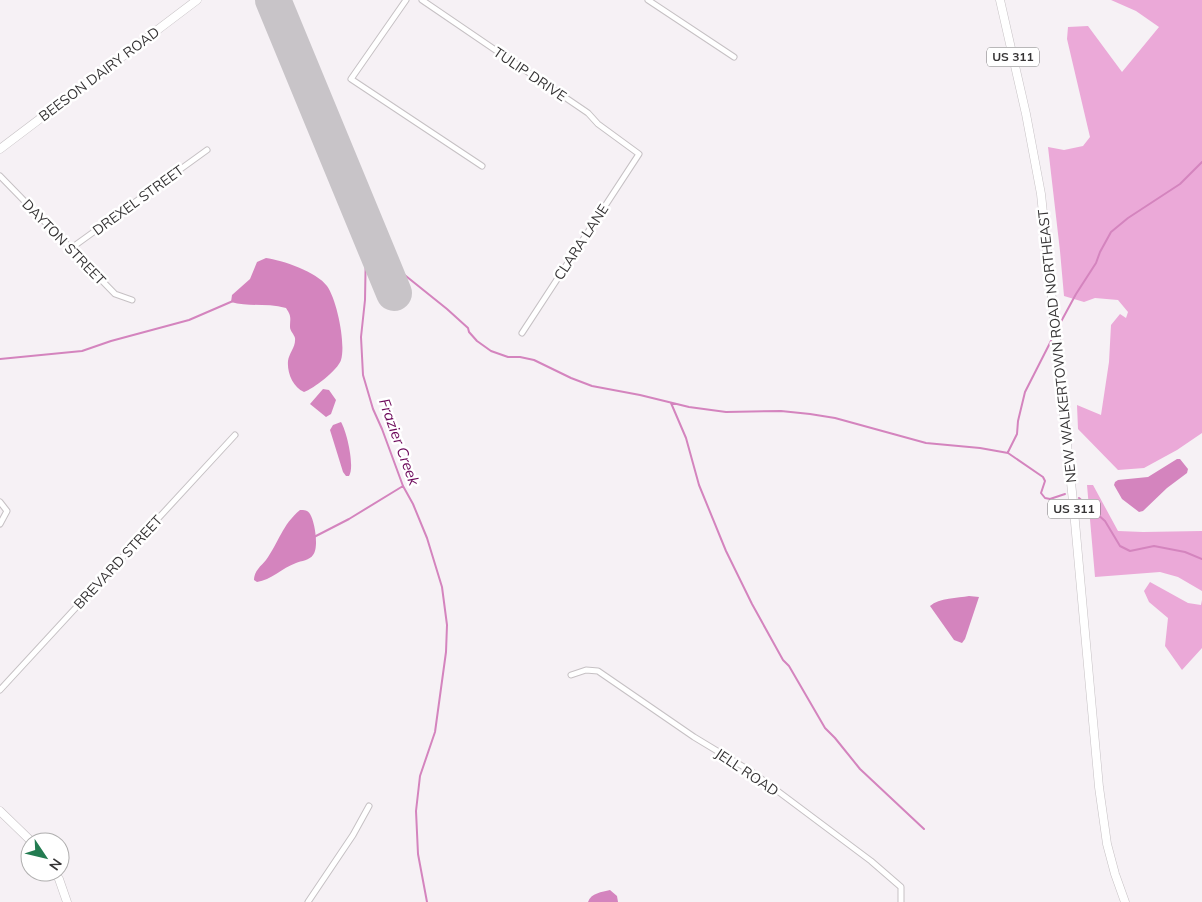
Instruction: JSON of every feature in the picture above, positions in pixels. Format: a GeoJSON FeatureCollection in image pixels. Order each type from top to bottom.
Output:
{"type":"FeatureCollection","features":[{"type":"Feature","properties":{"kind":"main road","name":"BEESON DAIRY ROAD"},"geometry":{"type":"LineString","coordinates":[[0,149],[197,0]]}},
{"type":"Feature","properties":{"kind":"main road","name":"NEW WALKERTOWN ROAD NORTHEAST"},"geometry":{"type":"LineString","coordinates":[[1000,0],[1026,114],[1041,194],[1074,511],[1098,787],[1109,852],[1125,902]]}},
{"type":"Feature","properties":{"kind":"main road"},"geometry":{"type":"LineString","coordinates":[[0,810],[22,832]]}},
{"type":"Feature","properties":{"kind":"main road"},"geometry":{"type":"LineString","coordinates":[[60,882],[67,902]]}},
{"type":"Feature","properties":{"kind":"street"},"geometry":{"type":"LineString","coordinates":[[406,0],[351,79],[482,166]]}},
{"type":"Feature","properties":{"kind":"street","name":"TULIP DRIVE"},"geometry":{"type":"LineString","coordinates":[[422,0],[588,114],[598,124],[636,151]]}},
{"type":"Feature","properties":{"kind":"street"},"geometry":{"type":"LineString","coordinates":[[648,0],[734,57]]}},
{"type":"Feature","properties":{"kind":"street","name":"DREXEL STREET"},"geometry":{"type":"LineString","coordinates":[[70,249],[207,150]]}},
{"type":"Feature","properties":{"kind":"street","name":"CLARA LANE"},"geometry":{"type":"LineString","coordinates":[[522,333],[639,154],[636,151]]}},
{"type":"Feature","properties":{"kind":"street","name":"DAYTON STREET"},"geometry":{"type":"LineString","coordinates":[[0,176],[115,294],[132,300]]}},
{"type":"Feature","properties":{"kind":"street","name":"BREVARD STREET"},"geometry":{"type":"LineString","coordinates":[[0,690],[235,435]]}},
{"type":"Feature","properties":{"kind":"street"},"geometry":{"type":"LineString","coordinates":[[0,502],[7,511],[0,524]]}},
{"type":"Feature","properties":{"kind":"street","name":"JELL ROAD"},"geometry":{"type":"LineString","coordinates":[[571,675],[586,670],[598,671],[694,738],[752,772],[902,887],[901,902]]}},
{"type":"Feature","properties":{"kind":"street"},"geometry":{"type":"LineString","coordinates":[[308,902],[369,806]]}},
{"type":"Feature","properties":{"kind":"shaded area"},"geometry":{"type":"Polygon","coordinates":[[[1111,0],[1202,0],[1202,433],[1177,450],[1144,468],[1118,470],[1078,429],[1077,405],[1101,415],[1109,362],[1111,325],[1120,314],[1126,318],[1128,312],[1118,300],[1095,298],[1084,302],[1064,296],[1048,147],[1064,150],[1083,146],[1090,137],[1067,39],[1068,27],[1088,26],[1122,72],[1159,27],[1136,11],[1111,0]]]}},
{"type":"Feature","properties":{"kind":"shaded area"},"geometry":{"type":"Polygon","coordinates":[[[266,258],[299,267],[316,276],[327,286],[337,311],[342,344],[341,360],[325,379],[304,392],[294,383],[289,370],[288,361],[295,338],[290,328],[290,316],[286,308],[231,302],[232,295],[250,279],[257,262],[266,258]]]}},
{"type":"Feature","properties":{"kind":"shaded area"},"geometry":{"type":"Polygon","coordinates":[[[323,389],[329,390],[336,400],[331,414],[326,417],[310,404],[323,389]]]}},
{"type":"Feature","properties":{"kind":"shaded area"},"geometry":{"type":"Polygon","coordinates":[[[341,422],[350,449],[351,472],[349,476],[346,476],[343,472],[330,430],[333,425],[341,422]]]}},
{"type":"Feature","properties":{"kind":"shaded area"},"geometry":{"type":"Polygon","coordinates":[[[1180,459],[1188,469],[1187,473],[1167,488],[1143,511],[1139,512],[1122,499],[1114,485],[1118,480],[1148,477],[1180,459]]]}},
{"type":"Feature","properties":{"kind":"shaded area"},"geometry":{"type":"Polygon","coordinates":[[[1087,485],[1093,485],[1118,531],[1202,531],[1202,591],[1178,577],[1160,572],[1095,577],[1087,485]]]}},
{"type":"Feature","properties":{"kind":"shaded area"},"geometry":{"type":"Polygon","coordinates":[[[300,510],[308,512],[312,518],[316,535],[315,552],[312,557],[257,582],[254,580],[256,571],[266,560],[289,522],[300,510]]]}},
{"type":"Feature","properties":{"kind":"shaded area"},"geometry":{"type":"Polygon","coordinates":[[[1150,582],[1188,603],[1201,605],[1202,600],[1202,648],[1182,670],[1165,646],[1168,618],[1149,602],[1144,591],[1150,582]]]}},
{"type":"Feature","properties":{"kind":"shaded area"},"geometry":{"type":"Polygon","coordinates":[[[969,596],[979,597],[962,643],[954,640],[930,606],[943,600],[969,596]]]}},
{"type":"Feature","properties":{"kind":"shaded area"},"geometry":{"type":"Polygon","coordinates":[[[610,890],[617,896],[618,902],[588,902],[594,895],[610,890]]]}},
{"type":"Feature","properties":{"kind":"waterway","name":"Frazier Creek"},"geometry":{"type":"LineString","coordinates":[[269,0],[287,40],[322,101],[340,144],[359,204],[366,244],[365,300],[361,337],[363,375],[373,409],[403,486],[413,504],[427,538],[442,587],[447,625],[446,652],[435,732],[420,776],[416,811],[418,854],[427,902]]}},
{"type":"Feature","properties":{"kind":"waterway"},"geometry":{"type":"LineString","coordinates":[[1057,329],[1096,263],[1111,232],[1128,218],[1180,184],[1202,162]]}},
{"type":"Feature","properties":{"kind":"waterway"},"geometry":{"type":"LineString","coordinates":[[366,244],[447,309],[468,328],[477,341],[491,351],[508,357],[534,360],[592,386],[689,407],[726,412],[781,411],[810,414],[835,418],[926,443],[980,448],[1008,453],[1043,477],[1045,481],[1041,493],[1045,498],[1050,499],[1065,494]]}},
{"type":"Feature","properties":{"kind":"waterway"},"geometry":{"type":"LineString","coordinates":[[0,359],[82,351],[111,341],[189,320],[233,301]]}},
{"type":"Feature","properties":{"kind":"waterway"},"geometry":{"type":"LineString","coordinates":[[1008,452],[1017,434],[1025,392],[1053,337]]}},
{"type":"Feature","properties":{"kind":"waterway"},"geometry":{"type":"LineString","coordinates":[[671,403],[686,438],[699,485],[726,551],[752,604],[783,660],[789,666],[825,728],[860,769],[924,829]]}},
{"type":"Feature","properties":{"kind":"waterway"},"geometry":{"type":"LineString","coordinates":[[314,537],[349,519],[403,486]]}},
{"type":"Feature","properties":{"kind":"waterway"},"geometry":{"type":"LineString","coordinates":[[1079,498],[1105,521],[1120,546],[1130,551],[1154,546],[1185,552],[1202,559]]}},
{"type":"Feature","properties":{"kind":"runway"},"geometry":{"type":"LineString","coordinates":[[273,0],[394,293]]}}]}
